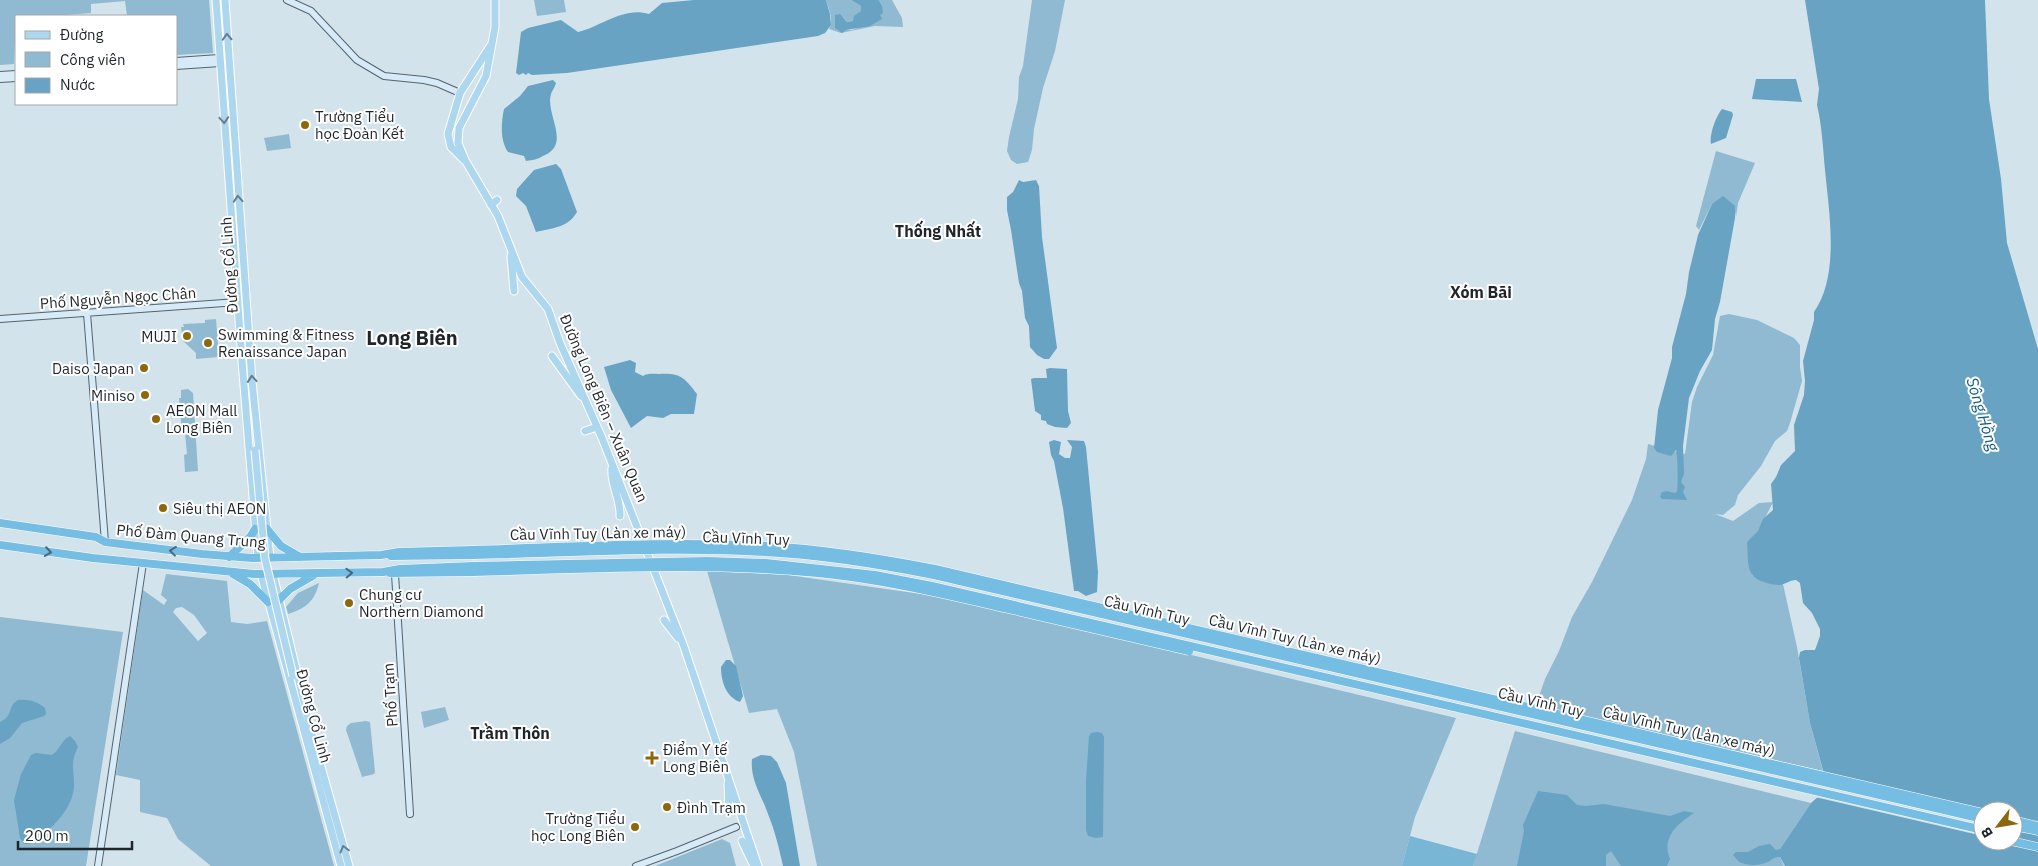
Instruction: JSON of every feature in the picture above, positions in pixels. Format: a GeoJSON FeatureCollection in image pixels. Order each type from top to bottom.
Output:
{"type":"FeatureCollection","features":[{"type":"Feature","properties":{"kind":"highway","name":"Phố Đàm Quang Trung"},"geometry":{"type":"LineString","coordinates":[[0,523],[96,537],[105,542],[230,557],[270,558],[381,555]]}},
{"type":"Feature","properties":{"kind":"highway"},"geometry":{"type":"LineString","coordinates":[[267,528],[282,546],[302,557]]}},
{"type":"Feature","properties":{"kind":"highway"},"geometry":{"type":"LineString","coordinates":[[230,557],[250,537],[255,529]]}},
{"type":"Feature","properties":{"kind":"highway","name":"Cầu Vĩnh Tuy (Làn xe máy)"},"geometry":{"type":"LineString","coordinates":[[473,550],[707,544],[776,547],[878,558],[963,576],[1973,811]]}},
{"type":"Feature","properties":{"kind":"highway","name":"Phố Đàm Quang Trung"},"geometry":{"type":"LineString","coordinates":[[0,545],[93,558],[229,572],[261,574],[383,572]]}},
{"type":"Feature","properties":{"kind":"highway","name":"Cầu Vĩnh Tuy"},"geometry":{"type":"LineString","coordinates":[[381,555],[400,557],[473,550]]}},
{"type":"Feature","properties":{"kind":"highway","name":"Cầu Vĩnh Tuy"},"geometry":{"type":"LineString","coordinates":[[428,553],[707,550],[766,552],[877,564],[943,577],[1973,817]]}},
{"type":"Feature","properties":{"kind":"highway","name":"Cầu Vĩnh Tuy"},"geometry":{"type":"LineString","coordinates":[[383,572],[395,574],[428,570],[708,561],[766,563],[875,575],[932,586],[1973,828]]}},
{"type":"Feature","properties":{"kind":"highway","name":"Cầu Vĩnh Tuy"},"geometry":{"type":"LineString","coordinates":[[383,572],[400,568],[474,572],[708,566],[765,568],[874,580],[931,591],[1973,832]]}},
{"type":"Feature","properties":{"kind":"highway"},"geometry":{"type":"LineString","coordinates":[[229,572],[250,584],[268,602]]}},
{"type":"Feature","properties":{"kind":"highway"},"geometry":{"type":"LineString","coordinates":[[278,600],[290,589],[316,574]]}},
{"type":"Feature","properties":{"kind":"highway"},"geometry":{"type":"LineString","coordinates":[[2023,822],[2038,826]]}},
{"type":"Feature","properties":{"kind":"highway"},"geometry":{"type":"LineString","coordinates":[[2023,828],[2038,831]]}},
{"type":"Feature","properties":{"kind":"highway"},"geometry":{"type":"LineString","coordinates":[[2023,839],[2038,843]]}},
{"type":"Feature","properties":{"kind":"highway"},"geometry":{"type":"LineString","coordinates":[[2023,844],[2038,847]]}},
{"type":"Feature","properties":{"kind":"main road","name":"Đường Cổ Linh"},"geometry":{"type":"LineString","coordinates":[[216,0],[258,558]]}},
{"type":"Feature","properties":{"kind":"main road","name":"Đường Cổ Linh"},"geometry":{"type":"LineString","coordinates":[[224,0],[245,292],[270,558]]}},
{"type":"Feature","properties":{"kind":"main road","name":"Đường Long Biên – Xuân Quan"},"geometry":{"type":"LineString","coordinates":[[495,0],[495,27],[484,81],[458,132],[458,142],[466,160],[494,203],[522,277],[548,310],[560,343],[589,407],[683,644],[758,866]]}},
{"type":"Feature","properties":{"kind":"main road"},"geometry":{"type":"LineString","coordinates":[[466,160],[455,153],[448,138],[460,93],[492,43]]}},
{"type":"Feature","properties":{"kind":"main road"},"geometry":{"type":"LineString","coordinates":[[511,250],[514,291]]}},
{"type":"Feature","properties":{"kind":"main road"},"geometry":{"type":"LineString","coordinates":[[552,356],[589,407]]}},
{"type":"Feature","properties":{"kind":"main road"},"geometry":{"type":"LineString","coordinates":[[247,426],[255,450]]}},
{"type":"Feature","properties":{"kind":"main road"},"geometry":{"type":"LineString","coordinates":[[257,427],[255,450],[265,559],[300,702]]}},
{"type":"Feature","properties":{"kind":"main road"},"geometry":{"type":"LineString","coordinates":[[585,430],[597,427]]}},
{"type":"Feature","properties":{"kind":"main road"},"geometry":{"type":"LineString","coordinates":[[613,465],[612,476],[621,507],[620,516]]}},
{"type":"Feature","properties":{"kind":"main road"},"geometry":{"type":"LineString","coordinates":[[255,529],[267,528]]}},
{"type":"Feature","properties":{"kind":"main road","name":"Đường Cổ Linh"},"geometry":{"type":"LineString","coordinates":[[261,574],[349,866]]}},
{"type":"Feature","properties":{"kind":"main road","name":"Đường Cổ Linh"},"geometry":{"type":"LineString","coordinates":[[273,574],[300,702],[342,866]]}},
{"type":"Feature","properties":{"kind":"main road"},"geometry":{"type":"LineString","coordinates":[[268,602],[278,600]]}},
{"type":"Feature","properties":{"kind":"main road"},"geometry":{"type":"LineString","coordinates":[[664,620],[683,644]]}},
{"type":"Feature","properties":{"kind":"main road"},"geometry":{"type":"LineString","coordinates":[[727,770],[729,812]]}},
{"type":"Feature","properties":{"kind":"main road"},"geometry":{"type":"LineString","coordinates":[[742,841],[754,866]]}},
{"type":"Feature","properties":{"kind":"street"},"geometry":{"type":"LineString","coordinates":[[287,0],[311,12],[357,60],[384,76],[424,80],[437,83],[460,93]]}},
{"type":"Feature","properties":{"kind":"street"},"geometry":{"type":"LineString","coordinates":[[178,61],[220,60]]}},
{"type":"Feature","properties":{"kind":"street"},"geometry":{"type":"LineString","coordinates":[[178,66],[220,60]]}},
{"type":"Feature","properties":{"kind":"street"},"geometry":{"type":"LineString","coordinates":[[0,75],[15,74]]}},
{"type":"Feature","properties":{"kind":"street"},"geometry":{"type":"LineString","coordinates":[[0,79],[15,78]]}},
{"type":"Feature","properties":{"kind":"street","name":"Phố Nguyễn Ngọc Chân"},"geometry":{"type":"LineString","coordinates":[[0,319],[238,302]]}},
{"type":"Feature","properties":{"kind":"street"},"geometry":{"type":"LineString","coordinates":[[87,313],[105,542]]}},
{"type":"Feature","properties":{"kind":"street"},"geometry":{"type":"LineString","coordinates":[[98,866],[143,563]]}},
{"type":"Feature","properties":{"kind":"street","name":"Phố Trạm"},"geometry":{"type":"LineString","coordinates":[[395,574],[410,814]]}},
{"type":"Feature","properties":{"kind":"street"},"geometry":{"type":"LineString","coordinates":[[636,866],[736,827]]}},
{"type":"Feature","properties":{"kind":"green space"},"geometry":{"type":"Polygon","coordinates":[[[0,0],[209,0],[213,53],[178,55],[178,15],[127,15],[125,1],[91,4],[91,13],[15,15],[14,64],[0,65],[0,0]]]}},
{"type":"Feature","properties":{"kind":"green space"},"geometry":{"type":"Polygon","coordinates":[[[534,0],[564,0],[566,12],[537,16],[534,0]]]}},
{"type":"Feature","properties":{"kind":"green space"},"geometry":{"type":"Polygon","coordinates":[[[826,0],[851,0],[861,6],[861,11],[853,21],[847,22],[843,17],[846,30],[852,30],[876,21],[882,6],[879,0],[892,0],[902,18],[903,27],[875,26],[841,33],[829,29],[831,18],[826,0]]]}},
{"type":"Feature","properties":{"kind":"green space"},"geometry":{"type":"Polygon","coordinates":[[[1032,0],[1065,0],[1055,51],[1043,88],[1034,129],[1032,150],[1028,162],[1017,164],[1011,160],[1007,151],[1018,99],[1019,77],[1023,66],[1032,0]]]}},
{"type":"Feature","properties":{"kind":"green space"},"geometry":{"type":"Polygon","coordinates":[[[289,134],[291,148],[267,151],[264,138],[289,134]]]}},
{"type":"Feature","properties":{"kind":"green space"},"geometry":{"type":"Polygon","coordinates":[[[1716,151],[1755,163],[1738,203],[1736,217],[1734,206],[1712,204],[1699,230],[1696,226],[1716,151]]]}},
{"type":"Feature","properties":{"kind":"green space"},"geometry":{"type":"Polygon","coordinates":[[[1729,314],[1757,320],[1794,338],[1800,345],[1802,381],[1787,431],[1775,441],[1761,466],[1738,495],[1735,505],[1723,515],[1715,514],[1733,521],[1759,503],[1773,502],[1761,526],[1763,552],[1783,584],[1797,647],[1810,723],[1823,771],[1563,712],[1537,702],[1572,617],[1592,582],[1632,500],[1646,459],[1648,444],[1685,454],[1692,402],[1697,387],[1713,355],[1720,316],[1729,314]]]}},
{"type":"Feature","properties":{"kind":"green space"},"geometry":{"type":"Polygon","coordinates":[[[216,319],[219,357],[196,359],[196,353],[183,341],[181,327],[184,327],[183,324],[205,323],[205,320],[216,319]]]}},
{"type":"Feature","properties":{"kind":"green space"},"geometry":{"type":"Polygon","coordinates":[[[188,389],[193,393],[198,471],[185,472],[184,455],[187,454],[185,433],[182,433],[179,398],[181,398],[181,390],[188,389]]]}},
{"type":"Feature","properties":{"kind":"green space"},"geometry":{"type":"Polygon","coordinates":[[[707,571],[788,575],[956,599],[1456,718],[1415,817],[1402,866],[817,866],[794,752],[777,709],[749,713],[707,571]]]}},
{"type":"Feature","properties":{"kind":"green space"},"geometry":{"type":"Polygon","coordinates":[[[166,574],[227,581],[231,622],[247,624],[267,621],[334,866],[211,866],[178,839],[167,818],[140,812],[140,780],[116,775],[143,590],[164,605],[167,600],[161,595],[166,574]],[[182,607],[176,608],[173,612],[198,641],[207,633],[194,615],[182,607]]]}},
{"type":"Feature","properties":{"kind":"green space"},"geometry":{"type":"Polygon","coordinates":[[[319,583],[315,595],[304,607],[288,614],[286,607],[298,593],[319,583]]]}},
{"type":"Feature","properties":{"kind":"green space"},"geometry":{"type":"Polygon","coordinates":[[[0,617],[123,632],[86,866],[0,866],[0,617]]]}},
{"type":"Feature","properties":{"kind":"green space"},"geometry":{"type":"Polygon","coordinates":[[[445,707],[449,720],[424,728],[421,712],[445,707]]]}},
{"type":"Feature","properties":{"kind":"green space"},"geometry":{"type":"Polygon","coordinates":[[[370,722],[375,772],[374,774],[362,777],[346,730],[347,726],[351,723],[370,722]]]}},
{"type":"Feature","properties":{"kind":"green space"},"geometry":{"type":"Polygon","coordinates":[[[1515,731],[1811,803],[1780,849],[1780,857],[1784,866],[1473,866],[1515,731]]]}},
{"type":"Feature","properties":{"kind":"green space"},"geometry":{"type":"Polygon","coordinates":[[[722,839],[730,843],[736,866],[655,866],[722,839]]]}},
{"type":"Feature","properties":{"kind":"shaded area"},"geometry":{"type":"Polygon","coordinates":[[[1410,836],[1477,854],[1473,866],[1402,866],[1410,836]]]}},
{"type":"Feature","properties":{"kind":"water"},"geometry":{"type":"Polygon","coordinates":[[[694,0],[826,0],[831,25],[825,33],[818,36],[567,73],[532,75],[528,73],[526,75],[523,73],[519,75],[516,73],[521,32],[528,28],[561,20],[578,32],[622,15],[640,12],[649,14],[662,3],[694,0]]]}},
{"type":"Feature","properties":{"kind":"water"},"geometry":{"type":"Polygon","coordinates":[[[851,0],[879,0],[882,6],[883,13],[880,15],[882,19],[870,26],[846,30],[842,33],[835,28],[835,15],[840,14],[847,22],[853,21],[854,16],[861,11],[861,6],[851,0]]]}},
{"type":"Feature","properties":{"kind":"water","name":"Sông Hồng"},"geometry":{"type":"Polygon","coordinates":[[[1805,0],[1985,0],[1989,99],[2001,179],[2007,243],[2038,349],[2038,866],[1785,866],[1780,857],[1754,865],[1739,862],[1733,855],[1736,852],[1748,852],[1759,846],[1770,844],[1776,850],[1780,849],[1811,803],[1828,788],[1810,723],[1799,658],[1800,652],[1815,650],[1820,636],[1820,629],[1812,613],[1803,603],[1800,583],[1796,580],[1774,585],[1753,576],[1749,566],[1747,542],[1758,531],[1763,519],[1773,510],[1771,484],[1781,465],[1795,451],[1794,425],[1804,395],[1803,361],[1814,320],[1814,312],[1822,297],[1830,262],[1830,224],[1817,105],[1819,89],[1805,0]]]}},
{"type":"Feature","properties":{"kind":"water"},"geometry":{"type":"Polygon","coordinates":[[[1756,79],[1796,79],[1802,102],[1752,99],[1756,79]]]}},
{"type":"Feature","properties":{"kind":"water"},"geometry":{"type":"Polygon","coordinates":[[[553,80],[556,83],[550,102],[556,128],[556,143],[552,150],[545,155],[526,161],[524,156],[508,152],[505,147],[502,132],[504,109],[520,96],[528,86],[553,80]]]}},
{"type":"Feature","properties":{"kind":"water"},"geometry":{"type":"Polygon","coordinates":[[[1722,109],[1732,112],[1733,115],[1726,138],[1711,144],[1711,136],[1717,116],[1722,109]]]}},
{"type":"Feature","properties":{"kind":"water"},"geometry":{"type":"Polygon","coordinates":[[[556,164],[561,169],[577,212],[564,224],[536,232],[526,206],[516,196],[517,189],[534,170],[556,164]]]}},
{"type":"Feature","properties":{"kind":"water"},"geometry":{"type":"Polygon","coordinates":[[[1019,180],[1023,182],[1036,180],[1039,186],[1042,237],[1057,348],[1049,359],[1044,359],[1037,355],[1030,347],[1029,326],[1025,318],[1022,291],[1019,283],[1007,210],[1007,197],[1013,192],[1019,180]]]}},
{"type":"Feature","properties":{"kind":"water"},"geometry":{"type":"Polygon","coordinates":[[[1723,196],[1735,206],[1735,218],[1720,302],[1715,319],[1712,350],[1700,371],[1689,398],[1683,446],[1684,474],[1681,482],[1685,487],[1683,492],[1687,500],[1662,499],[1660,497],[1662,492],[1677,492],[1678,478],[1676,450],[1671,456],[1657,452],[1654,448],[1658,410],[1672,358],[1672,347],[1686,294],[1698,235],[1712,204],[1723,196]]]}},
{"type":"Feature","properties":{"kind":"water"},"geometry":{"type":"Polygon","coordinates":[[[630,360],[636,363],[635,372],[643,376],[647,374],[672,374],[685,380],[697,394],[694,414],[671,414],[663,418],[647,416],[631,428],[611,390],[604,367],[630,360]]]}},
{"type":"Feature","properties":{"kind":"water"},"geometry":{"type":"Polygon","coordinates":[[[1046,369],[1067,369],[1068,411],[1071,423],[1067,428],[1047,424],[1046,421],[1041,420],[1041,415],[1035,411],[1031,379],[1047,378],[1046,369]]]}},
{"type":"Feature","properties":{"kind":"water"},"geometry":{"type":"Polygon","coordinates":[[[1054,440],[1061,442],[1059,454],[1065,458],[1070,458],[1072,447],[1067,440],[1084,441],[1086,447],[1098,572],[1097,592],[1086,596],[1078,591],[1074,591],[1063,508],[1049,442],[1054,440]]]}},
{"type":"Feature","properties":{"kind":"water"},"geometry":{"type":"Polygon","coordinates":[[[726,660],[730,660],[736,666],[743,696],[740,702],[731,696],[723,683],[721,667],[726,660]]]}},
{"type":"Feature","properties":{"kind":"water"},"geometry":{"type":"Polygon","coordinates":[[[18,700],[28,700],[39,704],[45,708],[46,714],[22,723],[10,738],[0,744],[0,722],[7,717],[18,700]]]}},
{"type":"Feature","properties":{"kind":"water"},"geometry":{"type":"Polygon","coordinates":[[[1091,733],[1102,733],[1104,737],[1103,837],[1096,838],[1088,836],[1086,830],[1086,781],[1089,736],[1091,733]]]}},
{"type":"Feature","properties":{"kind":"water"},"geometry":{"type":"Polygon","coordinates":[[[70,736],[78,747],[73,762],[74,785],[71,799],[60,818],[49,829],[33,843],[24,844],[20,838],[14,800],[21,774],[31,755],[36,753],[52,755],[70,736]]]}},
{"type":"Feature","properties":{"kind":"water"},"geometry":{"type":"Polygon","coordinates":[[[761,755],[771,756],[777,762],[786,783],[800,866],[783,866],[773,827],[753,774],[752,759],[761,755]]]}},
{"type":"Feature","properties":{"kind":"water"},"geometry":{"type":"Polygon","coordinates":[[[1538,791],[1567,795],[1577,805],[1604,804],[1670,816],[1684,811],[1694,813],[1672,832],[1668,844],[1670,859],[1667,866],[1621,866],[1611,851],[1606,855],[1606,866],[1517,866],[1524,831],[1523,825],[1538,791]]]}},
{"type":"Feature","properties":{"kind":"pier"},"geometry":{"type":"Polygon","coordinates":[[[1822,774],[1973,810],[1973,834],[1815,797],[1825,787],[1822,774]]]}},
{"type":"Feature","properties":{"kind":"place","name":"Trường Tiểu học Đoàn Kết"},"geometry":{"type":"Point","coordinates":[305,125]}},
{"type":"Feature","properties":{"kind":"place","name":"MUJI"},"geometry":{"type":"Point","coordinates":[187,336]}},
{"type":"Feature","properties":{"kind":"place","name":"Swimming & Fitness Renaissance Japan"},"geometry":{"type":"Point","coordinates":[208,343]}},
{"type":"Feature","properties":{"kind":"place","name":"Daiso Japan"},"geometry":{"type":"Point","coordinates":[144,368]}},
{"type":"Feature","properties":{"kind":"place","name":"Miniso"},"geometry":{"type":"Point","coordinates":[145,395]}},
{"type":"Feature","properties":{"kind":"place","name":"AEON Mall Long Biên"},"geometry":{"type":"Point","coordinates":[156,419]}},
{"type":"Feature","properties":{"kind":"place","name":"Siêu thị AEON"},"geometry":{"type":"Point","coordinates":[163,508]}},
{"type":"Feature","properties":{"kind":"place","name":"Chung cư Northern Diamond"},"geometry":{"type":"Point","coordinates":[349,603]}},
{"type":"Feature","properties":{"kind":"place","name":"Điểm Y tế Long Biên"},"geometry":{"type":"Point","coordinates":[652,758]}},
{"type":"Feature","properties":{"kind":"place","name":"Đình Trạm"},"geometry":{"type":"Point","coordinates":[667,807]}},
{"type":"Feature","properties":{"kind":"place","name":"Trường Tiểu học Long Biên"},"geometry":{"type":"Point","coordinates":[635,827]}},
{"type":"Feature","properties":{"kind":"district","name":"Thống Nhất"},"geometry":{"type":"Point","coordinates":[938,231]}},
{"type":"Feature","properties":{"kind":"district","name":"Xóm Bãi"},"geometry":{"type":"Point","coordinates":[1481,292]}},
{"type":"Feature","properties":{"kind":"district","name":"Long Biên"},"geometry":{"type":"Point","coordinates":[412,337]}},
{"type":"Feature","properties":{"kind":"district","name":"Trầm Thôn"},"geometry":{"type":"Point","coordinates":[510,733]}}]}
